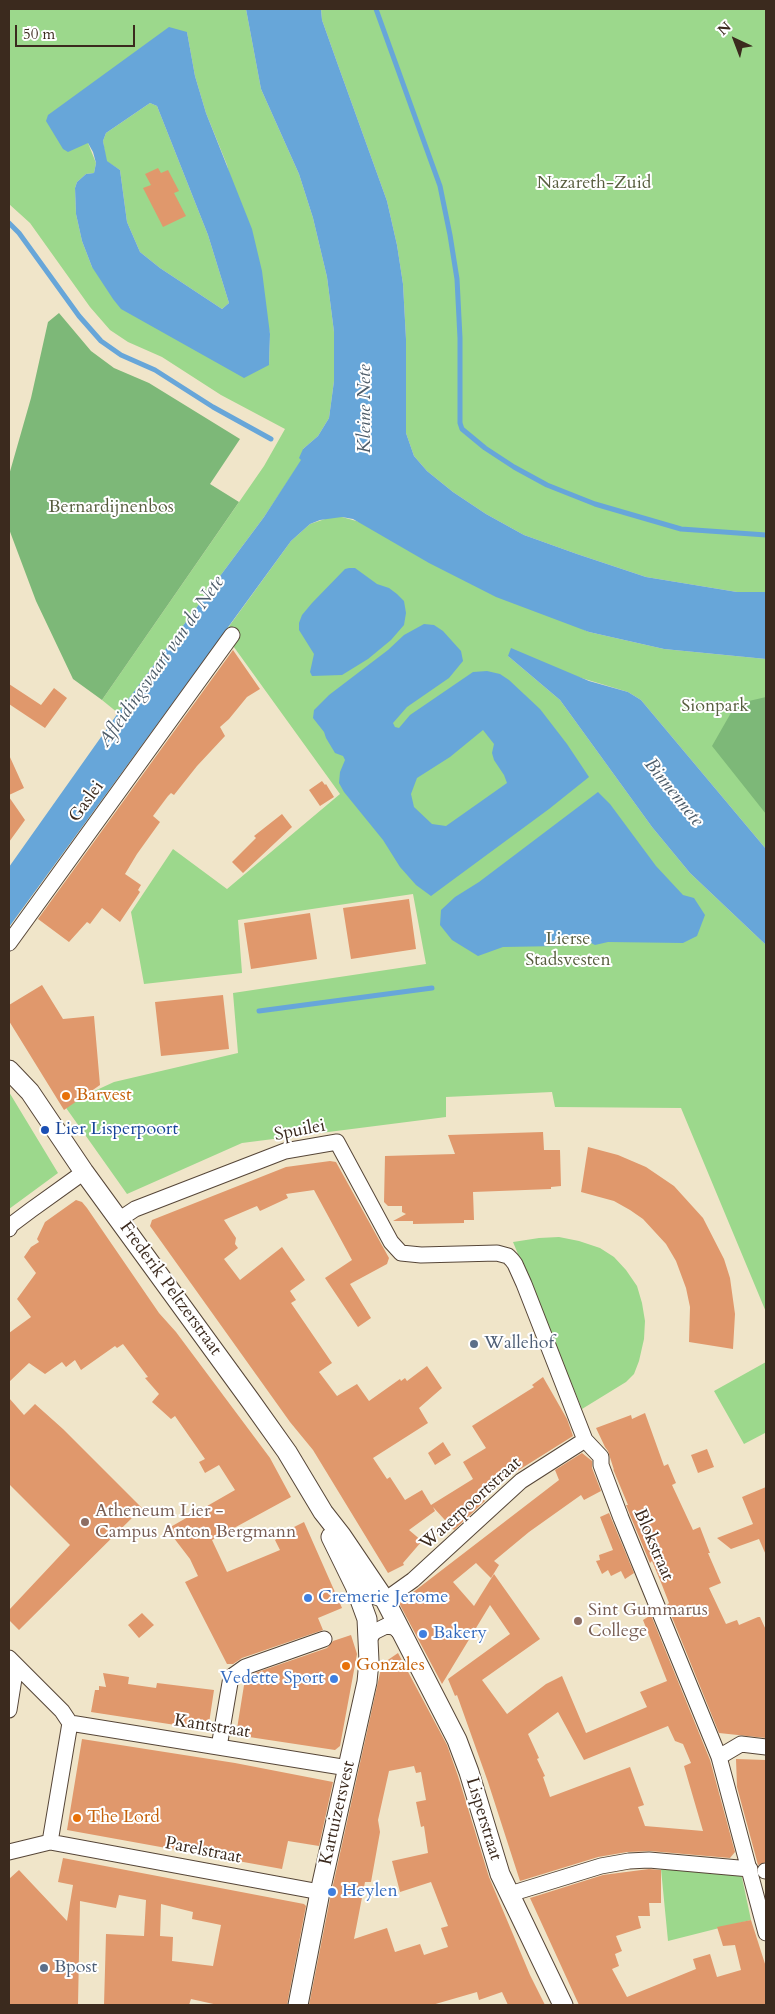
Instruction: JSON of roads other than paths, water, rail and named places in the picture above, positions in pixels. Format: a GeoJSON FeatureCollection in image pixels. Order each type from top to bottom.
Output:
{"type":"FeatureCollection","features":[{"type":"Feature","properties":{"kind":"street","name":"Gaslei"},"geometry":{"type":"LineString","coordinates":[[9,943],[232,635]]}},
{"type":"Feature","properties":{"kind":"street","name":"Frederik Peltzerstraat"},"geometry":{"type":"LineString","coordinates":[[9,1070],[30,1092],[84,1172],[277,1437],[323,1512],[342,1535],[385,1600]]}},
{"type":"Feature","properties":{"kind":"street","name":"Spuilei"},"geometry":{"type":"LineString","coordinates":[[120,1219],[134,1209],[285,1151],[336,1142],[391,1242],[401,1254],[497,1253]]}},
{"type":"Feature","properties":{"kind":"street"},"geometry":{"type":"LineString","coordinates":[[9,1229],[31,1210],[84,1172]]}},
{"type":"Feature","properties":{"kind":"street","name":"Blokstraat"},"geometry":{"type":"LineString","coordinates":[[497,1253],[508,1256],[516,1264],[585,1440],[601,1457],[601,1465],[621,1518],[719,1757],[766,1933]]}},
{"type":"Feature","properties":{"kind":"street","name":"Waterpoortstraat"},"geometry":{"type":"LineString","coordinates":[[385,1600],[413,1580],[521,1481],[585,1440]]}},
{"type":"Feature","properties":{"kind":"street","name":"Frederik Peltzerstraat"},"geometry":{"type":"LineString","coordinates":[[323,1512],[329,1532],[355,1586],[367,1619]]}},
{"type":"Feature","properties":{"kind":"street"},"geometry":{"type":"LineString","coordinates":[[355,1586],[363,1593],[385,1600]]}},
{"type":"Feature","properties":{"kind":"street","name":"Lisperstraat"},"geometry":{"type":"LineString","coordinates":[[385,1600],[457,1740],[469,1772],[500,1874],[563,2005]]}},
{"type":"Feature","properties":{"kind":"street","name":"Kartuizersvest"},"geometry":{"type":"LineString","coordinates":[[298,2005],[320,1892],[367,1682],[369,1639],[367,1619]]}},
{"type":"Feature","properties":{"kind":"street"},"geometry":{"type":"LineString","coordinates":[[369,1639],[374,1632],[386,1626],[394,1627],[402,1634]]}},
{"type":"Feature","properties":{"kind":"street"},"geometry":{"type":"LineString","coordinates":[[219,1747],[231,1677],[245,1667],[324,1639]]}},
{"type":"Feature","properties":{"kind":"street"},"geometry":{"type":"LineString","coordinates":[[9,1710],[12,1662]]}},
{"type":"Feature","properties":{"kind":"street"},"geometry":{"type":"LineString","coordinates":[[9,1852],[50,1842],[70,1723],[62,1711],[12,1662]]}},
{"type":"Feature","properties":{"kind":"street","name":"Kantstraat"},"geometry":{"type":"LineString","coordinates":[[70,1723],[348,1768]]}},
{"type":"Feature","properties":{"kind":"street"},"geometry":{"type":"LineString","coordinates":[[719,1757],[741,1744],[766,1747]]}},
{"type":"Feature","properties":{"kind":"street","name":"Parelstraat"},"geometry":{"type":"LineString","coordinates":[[50,1842],[320,1892]]}},
{"type":"Feature","properties":{"kind":"street"},"geometry":{"type":"LineString","coordinates":[[510,1894],[600,1866],[629,1861],[649,1860],[750,1869]]}},
{"type":"Feature","properties":{"kind":"water"},"geometry":{"type":"Polygon","coordinates":[[[246,9],[321,9],[322,20],[387,201],[397,245],[403,284],[406,339],[406,433],[414,456],[427,471],[453,492],[486,514],[524,535],[646,577],[737,592],[766,592],[766,659],[664,649],[589,632],[496,597],[429,563],[353,519],[342,517],[320,520],[310,524],[291,541],[9,927],[9,867],[118,713],[264,517],[301,460],[299,458],[303,449],[318,436],[329,418],[334,381],[334,332],[327,277],[313,218],[299,174],[261,89],[246,9]]]}},
{"type":"Feature","properties":{"kind":"water"},"geometry":{"type":"Polygon","coordinates":[[[169,27],[187,32],[195,76],[206,113],[252,229],[262,271],[270,334],[269,365],[244,378],[121,309],[92,267],[82,241],[76,214],[75,188],[77,182],[86,174],[94,173],[96,163],[93,152],[88,143],[68,152],[63,149],[46,121],[48,115],[169,27]],[[150,103],[106,133],[103,141],[107,161],[120,170],[127,222],[140,252],[160,268],[222,309],[229,303],[208,235],[157,106],[150,103]]]}},
{"type":"Feature","properties":{"kind":"water"},"geometry":{"type":"Polygon","coordinates":[[[355,568],[377,584],[389,588],[404,601],[406,613],[404,625],[391,640],[368,659],[342,675],[312,676],[310,672],[314,654],[299,630],[299,623],[302,615],[312,603],[345,569],[355,568]]]}},
{"type":"Feature","properties":{"kind":"water"},"geometry":{"type":"Polygon","coordinates":[[[424,624],[434,625],[443,631],[461,651],[463,661],[449,678],[407,707],[393,723],[395,727],[399,728],[410,715],[473,672],[487,671],[500,674],[540,709],[589,777],[431,896],[416,885],[400,867],[383,840],[344,792],[339,783],[340,772],[345,760],[343,756],[335,753],[324,732],[313,718],[314,710],[329,695],[388,650],[404,635],[424,624]],[[483,730],[450,757],[417,778],[411,794],[414,807],[432,824],[446,826],[507,783],[494,760],[492,753],[494,744],[483,730]]]}},
{"type":"Feature","properties":{"kind":"water","name":"Binnennete"},"geometry":{"type":"Polygon","coordinates":[[[511,648],[589,681],[628,692],[641,700],[766,849],[766,945],[690,873],[652,827],[560,700],[508,656],[511,648]]]}},
{"type":"Feature","properties":{"kind":"water"},"geometry":{"type":"Polygon","coordinates":[[[598,792],[610,804],[656,866],[683,895],[694,898],[705,915],[697,936],[683,943],[608,942],[595,945],[585,940],[560,946],[503,947],[478,956],[452,940],[440,925],[441,910],[455,897],[479,882],[598,792]]]}},
{"type":"Feature","properties":{"kind":"waterway"},"geometry":{"type":"LineString","coordinates":[[376,9],[440,186],[457,279],[460,338],[460,423],[462,429],[485,448],[514,467],[547,485],[595,504],[681,529],[766,535]]}},
{"type":"Feature","properties":{"kind":"waterway"},"geometry":{"type":"LineString","coordinates":[[9,223],[19,233],[79,316],[101,341],[121,355],[155,370],[213,407],[271,439]]}},
{"type":"Feature","properties":{"kind":"waterway"},"geometry":{"type":"LineString","coordinates":[[259,1011],[432,988]]}},
{"type":"Feature","properties":{"kind":"place","name":"Barvest"},"geometry":{"type":"Point","coordinates":[66,1096]}},
{"type":"Feature","properties":{"kind":"place","name":"Lier Lisperpoort"},"geometry":{"type":"Point","coordinates":[45,1130]}},
{"type":"Feature","properties":{"kind":"place","name":"Wallehof"},"geometry":{"type":"Point","coordinates":[474,1344]}},
{"type":"Feature","properties":{"kind":"place","name":"Atheneum Lier - Campus Anton Bergmann"},"geometry":{"type":"Point","coordinates":[85,1522]}},
{"type":"Feature","properties":{"kind":"place","name":"Cremerie Jerome"},"geometry":{"type":"Point","coordinates":[308,1598]}},
{"type":"Feature","properties":{"kind":"place","name":"Sint Gummarus College"},"geometry":{"type":"Point","coordinates":[578,1621]}},
{"type":"Feature","properties":{"kind":"place","name":"Bakery"},"geometry":{"type":"Point","coordinates":[423,1634]}},
{"type":"Feature","properties":{"kind":"place","name":"Gonzales"},"geometry":{"type":"Point","coordinates":[346,1666]}},
{"type":"Feature","properties":{"kind":"place","name":"Vedette Sport"},"geometry":{"type":"Point","coordinates":[334,1679]}},
{"type":"Feature","properties":{"kind":"place","name":"The Lord"},"geometry":{"type":"Point","coordinates":[77,1818]}},
{"type":"Feature","properties":{"kind":"place","name":"Heylen"},"geometry":{"type":"Point","coordinates":[332,1892]}},
{"type":"Feature","properties":{"kind":"place","name":"Bpost"},"geometry":{"type":"Point","coordinates":[44,1968]}},
{"type":"Feature","properties":{"kind":"park label","name":"Nazareth-Zuid"},"geometry":{"type":"Point","coordinates":[594,184]}},
{"type":"Feature","properties":{"kind":"park label","name":"Bernardijnenbos"},"geometry":{"type":"Point","coordinates":[111,508]}},
{"type":"Feature","properties":{"kind":"park label","name":"Sionpark"},"geometry":{"type":"Point","coordinates":[715,707]}},
{"type":"Feature","properties":{"kind":"park label","name":"Lierse Stadsvesten"},"geometry":{"type":"Point","coordinates":[568,950]}},
{"type":"Feature","properties":{"kind":"water label","name":"Kleine Nete"},"geometry":{"type":"Point","coordinates":[366,409]}},
{"type":"Feature","properties":{"kind":"water label","name":"Afleidingsvaart van de Nete"},"geometry":{"type":"Point","coordinates":[162,662]}}]}
